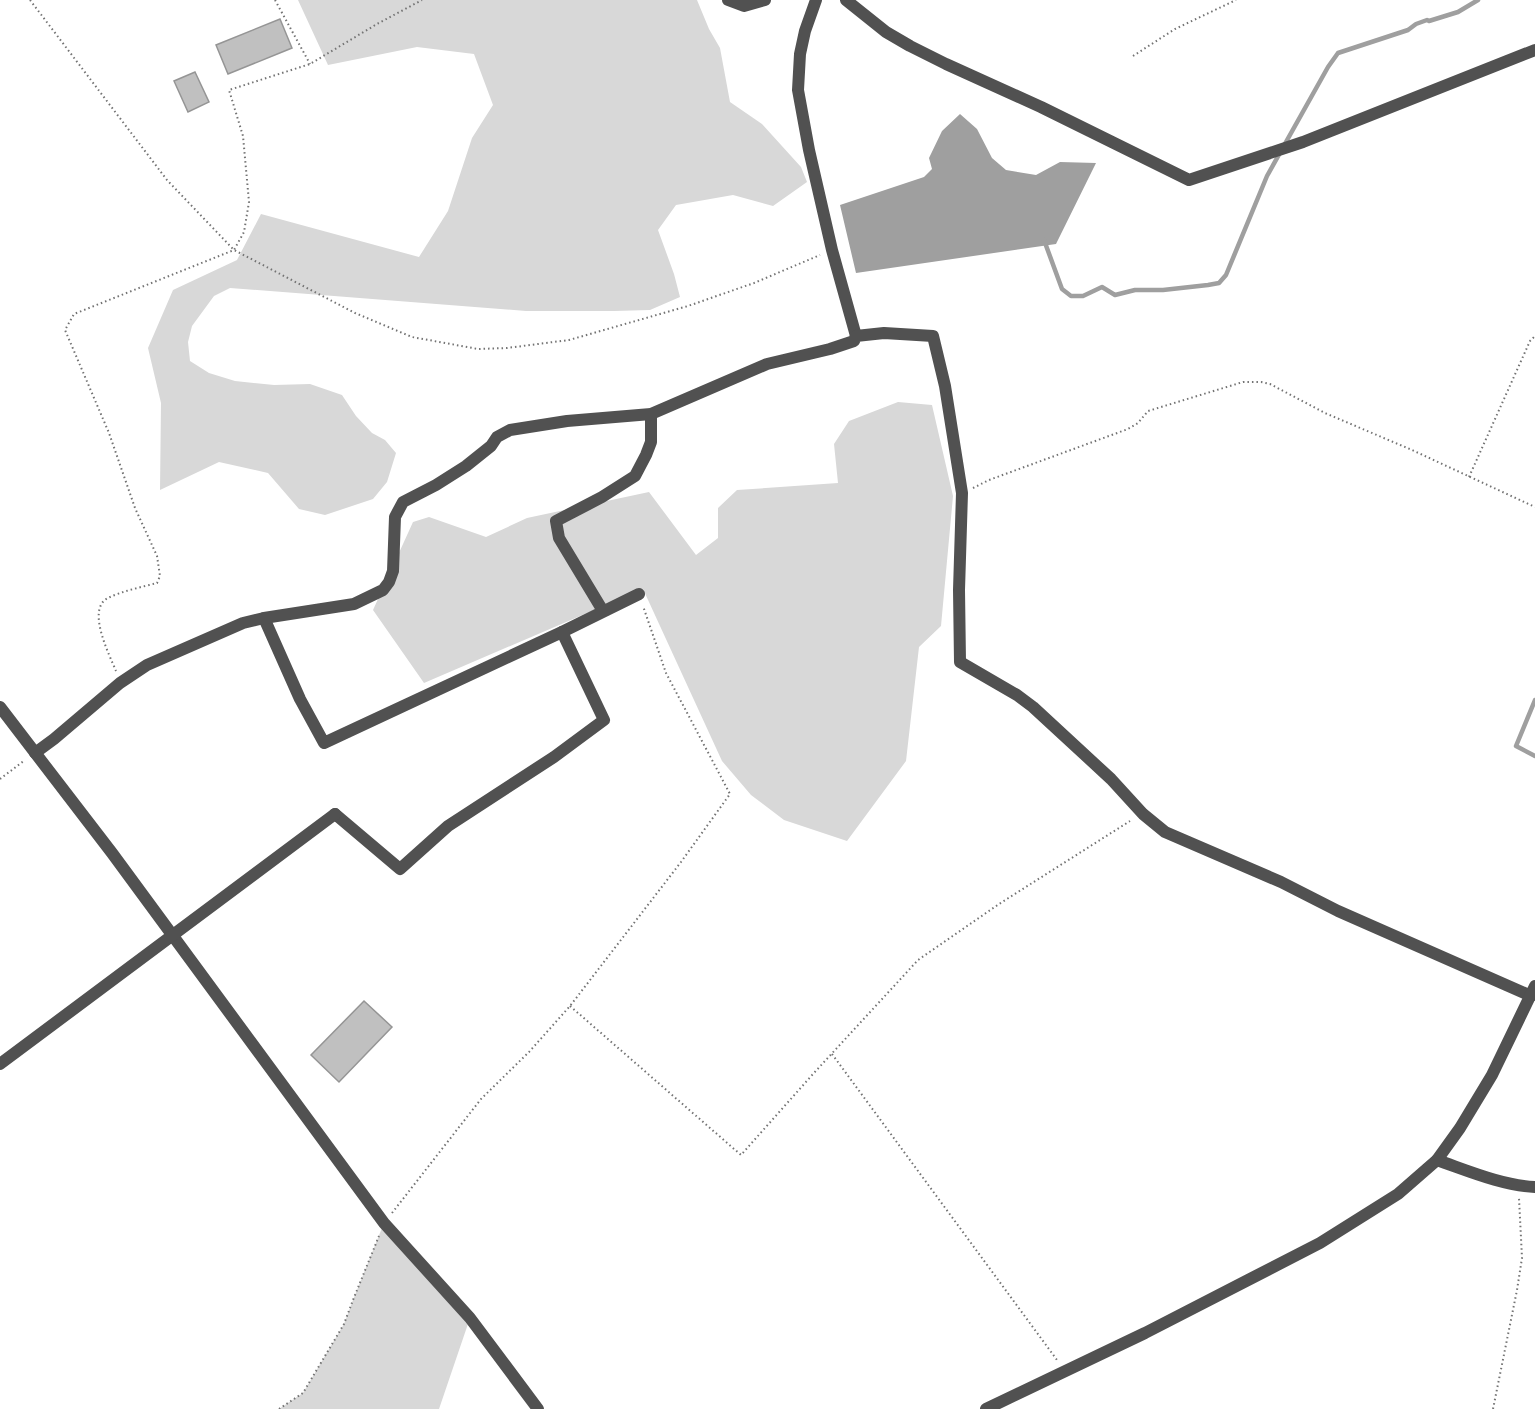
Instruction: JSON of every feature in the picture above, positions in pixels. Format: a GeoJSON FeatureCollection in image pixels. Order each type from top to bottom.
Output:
{"type":"FeatureCollection","features":[{"type":"Feature","properties":{"kind":"street"},"geometry":{"type":"LineString","coordinates":[[729,0],[744,6],[765,0]]}},
{"type":"Feature","properties":{"kind":"street"},"geometry":{"type":"LineString","coordinates":[[816,0],[800,54],[798,90],[832,250],[856,336]]}},
{"type":"Feature","properties":{"kind":"street"},"geometry":{"type":"LineString","coordinates":[[846,0],[886,32],[910,46],[1189,180],[1303,142],[1535,50]]}},
{"type":"Feature","properties":{"kind":"street"},"geometry":{"type":"LineString","coordinates":[[35,753],[120,683],[147,665],[243,623],[354,604],[383,590],[393,571],[395,517],[403,502],[466,466],[491,446],[497,437],[510,430],[567,421],[651,414],[767,364],[830,349],[854,340],[856,336],[884,333],[933,336],[945,386],[962,493],[960,662],[1017,695],[1033,707],[1111,779],[1143,814],[1165,832],[1281,882],[1338,911],[1533,991],[1492,1075],[1460,1128],[1437,1160],[1398,1194],[1320,1243],[1191,1310],[986,1409]]}},
{"type":"Feature","properties":{"kind":"street"},"geometry":{"type":"LineString","coordinates":[[603,611],[559,538],[556,521],[602,497],[635,476],[651,442],[651,414]]}},
{"type":"Feature","properties":{"kind":"street"},"geometry":{"type":"LineString","coordinates":[[264,618],[300,699],[324,743],[639,594]]}},
{"type":"Feature","properties":{"kind":"street"},"geometry":{"type":"LineString","coordinates":[[0,1064],[335,814],[400,869],[448,826],[554,757],[604,720],[562,632]]}},
{"type":"Feature","properties":{"kind":"street"},"geometry":{"type":"LineString","coordinates":[[0,707],[112,852],[384,1223],[470,1318],[538,1409]]}},
{"type":"Feature","properties":{"kind":"street"},"geometry":{"type":"LineString","coordinates":[[1437,1160],[1498,1181],[1535,1187]]}},
{"type":"Feature","properties":{"kind":"path"},"geometry":{"type":"LineString","coordinates":[[30,0],[167,180],[234,250],[355,313],[412,337],[478,349],[559,342],[688,306],[754,283],[832,250]]}},
{"type":"Feature","properties":{"kind":"path"},"geometry":{"type":"LineString","coordinates":[[275,0],[310,64]]}},
{"type":"Feature","properties":{"kind":"path"},"geometry":{"type":"LineString","coordinates":[[120,683],[100,629],[99,605],[106,598],[157,583],[160,576],[159,568],[154,548],[135,508],[109,433],[65,330],[74,314],[234,250],[244,232],[249,202],[243,136],[230,90],[310,64],[422,0]]}},
{"type":"Feature","properties":{"kind":"path"},"geometry":{"type":"LineString","coordinates":[[1133,56],[1175,29],[1236,0]]}},
{"type":"Feature","properties":{"kind":"path"},"geometry":{"type":"LineString","coordinates":[[1469,477],[1530,341],[1535,336]]}},
{"type":"Feature","properties":{"kind":"path"},"geometry":{"type":"LineString","coordinates":[[962,493],[989,480],[1128,429],[1138,423],[1148,411],[1253,381],[1270,384],[1325,413],[1535,507]]}},
{"type":"Feature","properties":{"kind":"path"},"geometry":{"type":"LineString","coordinates":[[279,1409],[303,1393],[344,1324],[384,1223],[481,1099],[529,1052],[570,1006],[681,862],[730,794],[666,673],[639,594]]}},
{"type":"Feature","properties":{"kind":"path"},"geometry":{"type":"LineString","coordinates":[[0,779],[35,753]]}},
{"type":"Feature","properties":{"kind":"path"},"geometry":{"type":"LineString","coordinates":[[570,1006],[741,1155],[918,960],[999,904],[1143,814]]}},
{"type":"Feature","properties":{"kind":"path"},"geometry":{"type":"LineString","coordinates":[[832,1054],[1066,1372]]}},
{"type":"Feature","properties":{"kind":"path"},"geometry":{"type":"LineString","coordinates":[[1493,1409],[1522,1258],[1519,1186]]}},
{"type":"Feature","properties":{"kind":"shaded area"},"geometry":{"type":"Polygon","coordinates":[[[298,0],[697,0],[720,48],[730,102],[762,124],[801,167],[807,182],[773,206],[733,195],[676,205],[658,230],[680,297],[650,310],[526,311],[230,288],[214,296],[192,326],[188,342],[190,361],[209,373],[235,381],[274,385],[310,384],[342,395],[356,416],[372,433],[385,440],[396,453],[387,482],[373,499],[325,515],[299,509],[268,473],[219,462],[160,490],[161,403],[148,348],[173,290],[237,260],[261,214],[419,257],[448,211],[472,138],[493,105],[474,54],[417,47],[328,65],[298,0]]]}},
{"type":"Feature","properties":{"kind":"shaded area"},"geometry":{"type":"Polygon","coordinates":[[[960,114],[977,129],[992,158],[1006,170],[1036,175],[1060,162],[1096,163],[1056,244],[856,273],[840,205],[924,177],[932,169],[929,158],[942,131],[960,114]]]}},
{"type":"Feature","properties":{"kind":"shaded area"},"geometry":{"type":"Polygon","coordinates":[[[898,402],[932,405],[953,496],[941,626],[919,647],[906,761],[847,841],[784,820],[751,795],[722,761],[643,589],[424,683],[373,610],[413,522],[429,517],[486,537],[527,518],[649,492],[696,555],[718,538],[718,508],[737,490],[838,483],[834,444],[849,421],[898,402]]]}},
{"type":"Feature","properties":{"kind":"shaded area"},"geometry":{"type":"Polygon","coordinates":[[[384,1223],[470,1318],[439,1409],[279,1409],[303,1393],[344,1324],[384,1223]]]}},
{"type":"Feature","properties":{"kind":"building"},"geometry":{"type":"Polygon","coordinates":[[[280,19],[292,48],[228,74],[216,45],[280,19]]]}},
{"type":"Feature","properties":{"kind":"building"},"geometry":{"type":"Polygon","coordinates":[[[195,72],[209,102],[188,112],[174,81],[195,72]]]}},
{"type":"Feature","properties":{"kind":"building"},"geometry":{"type":"Polygon","coordinates":[[[364,1001],[392,1027],[339,1082],[311,1055],[364,1001]]]}},
{"type":"Feature","properties":{"kind":"waterway"},"geometry":{"type":"LineString","coordinates":[[1044,240],[1062,289],[1071,296],[1083,296],[1102,287],[1115,295],[1135,290],[1163,290],[1219,283],[1226,275],[1267,176],[1338,53],[1408,30],[1427,20],[1458,12],[1478,0]]}},
{"type":"Feature","properties":{"kind":"waterway"},"geometry":{"type":"LineString","coordinates":[[1535,700],[1516,746],[1535,756]]}}]}
